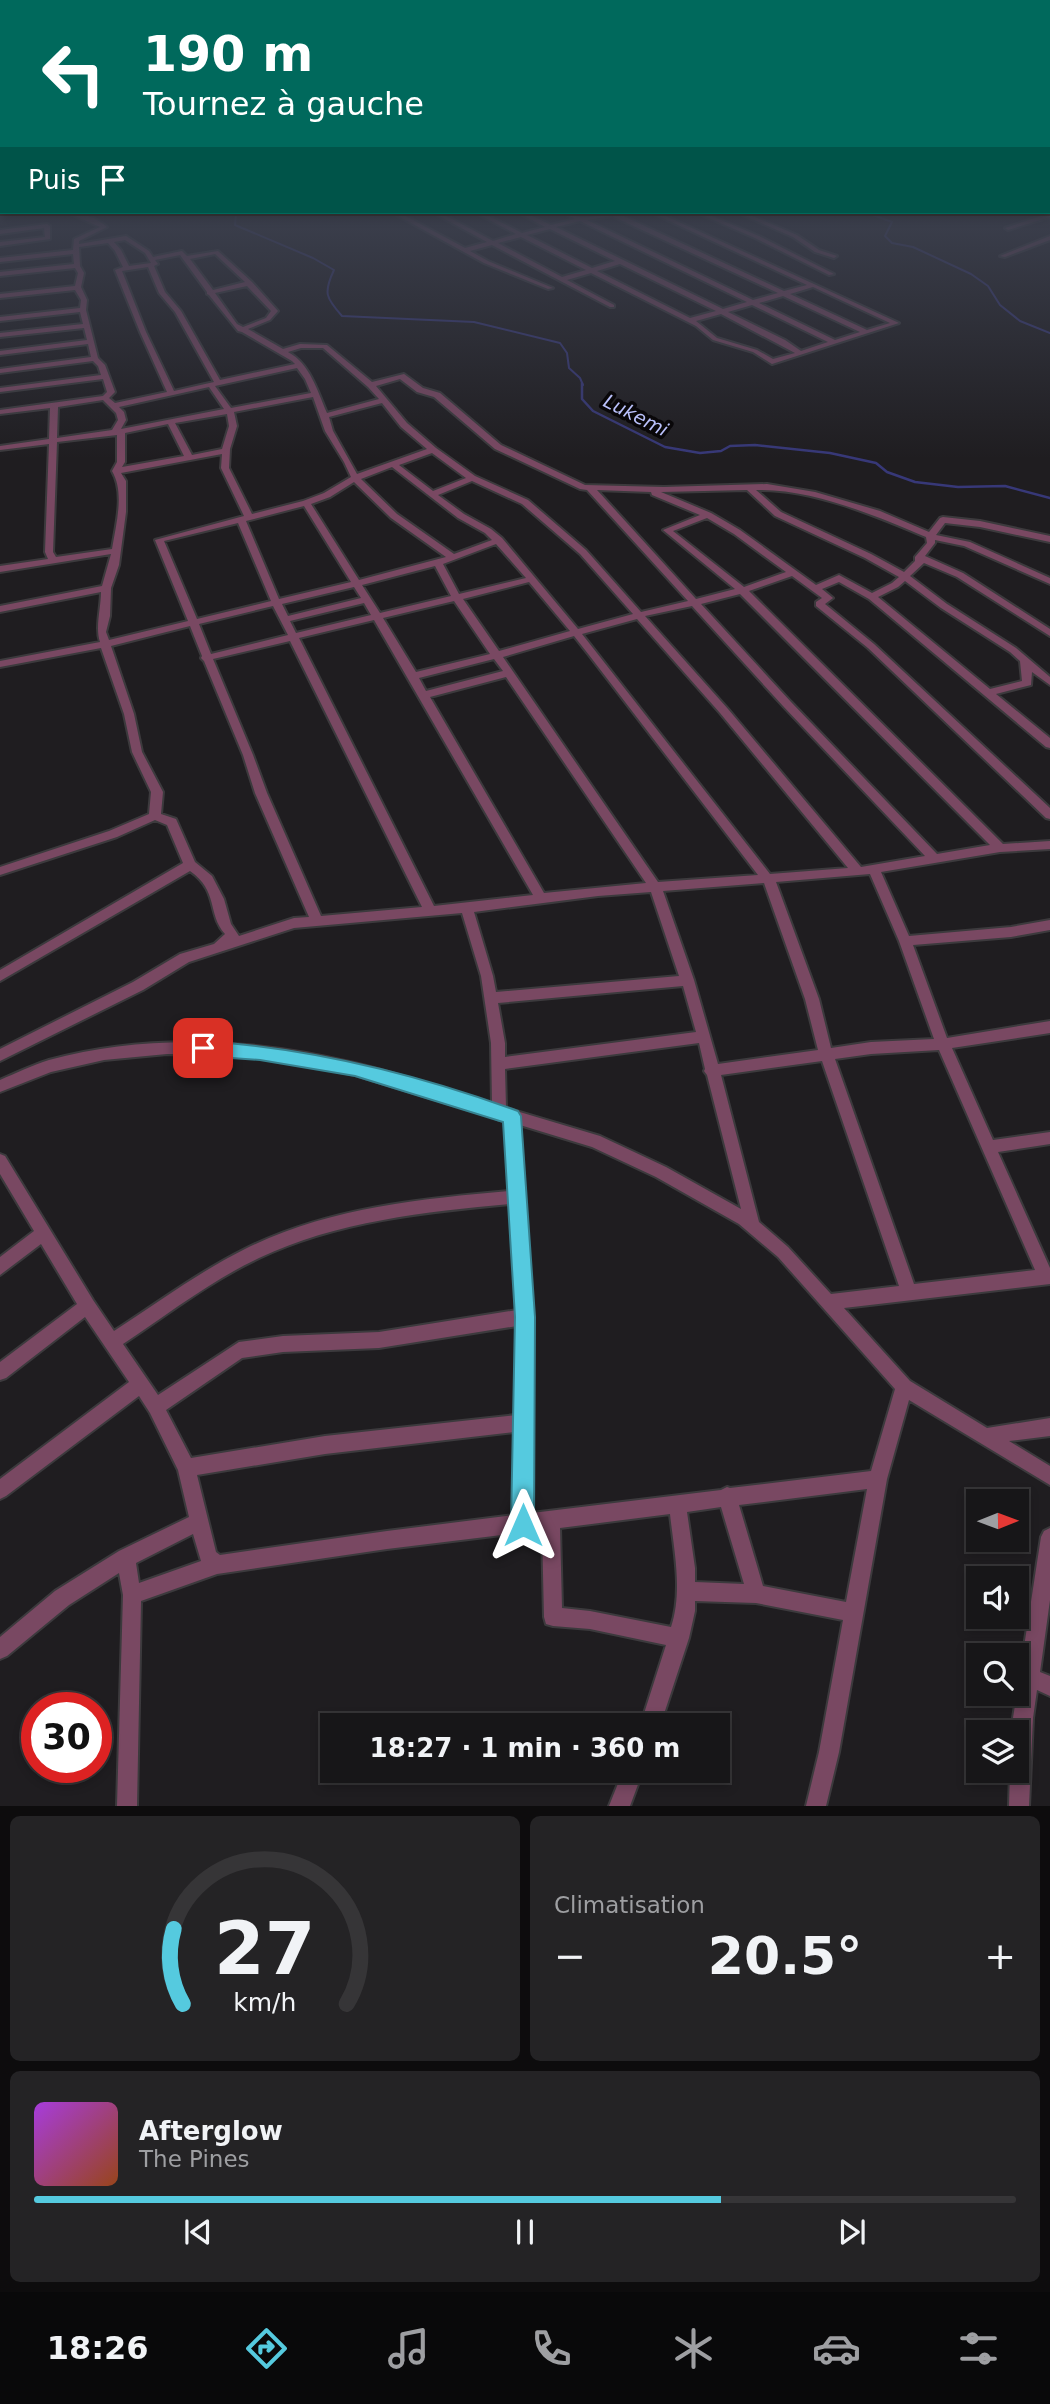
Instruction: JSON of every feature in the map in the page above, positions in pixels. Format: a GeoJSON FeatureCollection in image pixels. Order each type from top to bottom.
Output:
{"type":"FeatureCollection","features":[{"type":"Feature","properties":{"kind":"street"},"geometry":{"type":"LineString","coordinates":[[0,296],[50,290]]}},
{"type":"Feature","properties":{"kind":"street"},"geometry":{"type":"LineString","coordinates":[[0,303],[63,290]]}},
{"type":"Feature","properties":{"kind":"street"},"geometry":{"type":"LineString","coordinates":[[0,412],[106,398],[111,392],[103,377],[101,365],[95,359],[80,290]]}},
{"type":"Feature","properties":{"kind":"street"},"geometry":{"type":"LineString","coordinates":[[128,290],[129,300],[172,394]]}},
{"type":"Feature","properties":{"kind":"street"},"geometry":{"type":"LineString","coordinates":[[162,290],[178,311],[229,412],[233,426],[226,451],[225,468],[238,489],[245,518],[278,603],[429,910]]}},
{"type":"Feature","properties":{"kind":"street"},"geometry":{"type":"LineString","coordinates":[[207,290],[240,330],[284,351],[300,365],[324,416],[328,431],[355,478],[394,516],[452,557]]}},
{"type":"Feature","properties":{"kind":"street"},"geometry":{"type":"LineString","coordinates":[[209,293],[220,290]]}},
{"type":"Feature","properties":{"kind":"street"},"geometry":{"type":"LineString","coordinates":[[240,330],[268,319],[275,310],[257,290]]}},
{"type":"Feature","properties":{"kind":"street"},"geometry":{"type":"LineString","coordinates":[[579,290],[612,306]]}},
{"type":"Feature","properties":{"kind":"street"},"geometry":{"type":"LineString","coordinates":[[630,290],[721,341],[755,351],[772,362],[896,323],[825,290]]}},
{"type":"Feature","properties":{"kind":"street"},"geometry":{"type":"LineString","coordinates":[[677,290],[800,353]]}},
{"type":"Feature","properties":{"kind":"street"},"geometry":{"type":"LineString","coordinates":[[727,290],[832,341]]}},
{"type":"Feature","properties":{"kind":"street"},"geometry":{"type":"LineString","coordinates":[[778,290],[866,332]]}},
{"type":"Feature","properties":{"kind":"street"},"geometry":{"type":"LineString","coordinates":[[689,321],[798,290]]}},
{"type":"Feature","properties":{"kind":"street"},"geometry":{"type":"LineString","coordinates":[[0,319],[83,310]]}},
{"type":"Feature","properties":{"kind":"street"},"geometry":{"type":"LineString","coordinates":[[0,335],[87,326]]}},
{"type":"Feature","properties":{"kind":"street"},"geometry":{"type":"LineString","coordinates":[[0,353],[90,342]]}},
{"type":"Feature","properties":{"kind":"street"},"geometry":{"type":"LineString","coordinates":[[284,351],[300,346],[325,346],[371,385],[382,401],[433,450],[472,478],[525,502],[545,516],[583,552],[724,711],[858,872]]}},
{"type":"Feature","properties":{"kind":"street"},"geometry":{"type":"LineString","coordinates":[[0,371],[95,359]]}},
{"type":"Feature","properties":{"kind":"street"},"geometry":{"type":"LineString","coordinates":[[114,406],[300,365]]}},
{"type":"Feature","properties":{"kind":"street"},"geometry":{"type":"LineString","coordinates":[[19,369],[20,388]]}},
{"type":"Feature","properties":{"kind":"street"},"geometry":{"type":"LineString","coordinates":[[371,385],[401,376],[420,390],[437,395],[498,447],[591,489],[767,487],[830,498],[877,513],[930,536],[967,544],[1050,581]]}},
{"type":"Feature","properties":{"kind":"street"},"geometry":{"type":"LineString","coordinates":[[0,390],[103,377]]}},
{"type":"Feature","properties":{"kind":"street"},"geometry":{"type":"LineString","coordinates":[[0,448],[115,432],[314,395]]}},
{"type":"Feature","properties":{"kind":"street"},"geometry":{"type":"LineString","coordinates":[[106,398],[120,412],[122,420],[115,432]]}},
{"type":"Feature","properties":{"kind":"street"},"geometry":{"type":"LineString","coordinates":[[324,416],[382,401]]}},
{"type":"Feature","properties":{"kind":"street"},"geometry":{"type":"LineString","coordinates":[[53,561],[50,552],[54,405]]}},
{"type":"Feature","properties":{"kind":"street"},"geometry":{"type":"LineString","coordinates":[[172,422],[190,459]]}},
{"type":"Feature","properties":{"kind":"street"},"geometry":{"type":"LineString","coordinates":[[115,432],[121,433],[121,462],[116,471]]}},
{"type":"Feature","properties":{"kind":"street"},"geometry":{"type":"LineString","coordinates":[[317,920],[159,540],[306,503],[327,495],[355,478],[433,450]]}},
{"type":"Feature","properties":{"kind":"street"},"geometry":{"type":"LineString","coordinates":[[116,471],[226,451]]}},
{"type":"Feature","properties":{"kind":"street"},"geometry":{"type":"LineString","coordinates":[[393,464],[461,516],[477,524],[499,541],[577,633],[769,881],[812,999],[826,1054],[909,1291]]}},
{"type":"Feature","properties":{"kind":"street"},"geometry":{"type":"LineString","coordinates":[[116,471],[121,481],[122,512],[114,565],[106,588],[105,616],[101,632],[129,714],[137,752],[157,792],[155,816]]}},
{"type":"Feature","properties":{"kind":"street"},"geometry":{"type":"LineString","coordinates":[[435,494],[472,478]]}},
{"type":"Feature","properties":{"kind":"street"},"geometry":{"type":"LineString","coordinates":[[748,487],[778,514],[840,542],[904,576],[1050,682]]}},
{"type":"Feature","properties":{"kind":"street"},"geometry":{"type":"LineString","coordinates":[[591,489],[934,859]]}},
{"type":"Feature","properties":{"kind":"street"},"geometry":{"type":"LineString","coordinates":[[649,490],[708,515],[737,531],[828,598],[819,604],[871,646],[1050,815]]}},
{"type":"Feature","properties":{"kind":"street"},"geometry":{"type":"LineString","coordinates":[[306,503],[414,676],[540,897]]}},
{"type":"Feature","properties":{"kind":"street"},"geometry":{"type":"LineString","coordinates":[[708,515],[667,530],[743,591],[1000,848]]}},
{"type":"Feature","properties":{"kind":"street"},"geometry":{"type":"LineString","coordinates":[[872,597],[895,585],[920,562],[919,557],[931,543],[930,536],[938,523],[952,519],[1050,539]]}},
{"type":"Feature","properties":{"kind":"street"},"geometry":{"type":"LineString","coordinates":[[0,664],[105,644],[278,603],[438,563],[499,541]]}},
{"type":"Feature","properties":{"kind":"street"},"geometry":{"type":"LineString","coordinates":[[0,569],[114,551]]}},
{"type":"Feature","properties":{"kind":"street"},"geometry":{"type":"LineString","coordinates":[[919,557],[960,575],[1050,633]]}},
{"type":"Feature","properties":{"kind":"street"},"geometry":{"type":"LineString","coordinates":[[438,563],[456,596],[656,888],[688,980],[753,1227]]}},
{"type":"Feature","properties":{"kind":"street"},"geometry":{"type":"LineString","coordinates":[[414,676],[639,615],[743,591],[791,573]]}},
{"type":"Feature","properties":{"kind":"street"},"geometry":{"type":"LineString","coordinates":[[815,589],[839,578],[872,597],[1050,744]]}},
{"type":"Feature","properties":{"kind":"street"},"geometry":{"type":"LineString","coordinates":[[206,658],[532,579]]}},
{"type":"Feature","properties":{"kind":"street"},"geometry":{"type":"LineString","coordinates":[[0,609],[106,588]]}},
{"type":"Feature","properties":{"kind":"street"},"geometry":{"type":"LineString","coordinates":[[285,619],[366,600]]}},
{"type":"Feature","properties":{"kind":"street"},"geometry":{"type":"LineString","coordinates":[[990,692],[1027,683],[1024,661]]}},
{"type":"Feature","properties":{"kind":"street"},"geometry":{"type":"LineString","coordinates":[[424,695],[509,673]]}},
{"type":"Feature","properties":{"kind":"street"},"geometry":{"type":"LineString","coordinates":[[0,871],[113,834],[155,816],[172,822],[190,865],[206,876],[218,899],[225,926],[233,935],[215,950]]}},
{"type":"Feature","properties":{"kind":"street"},"geometry":{"type":"LineString","coordinates":[[0,1055],[138,986],[185,958],[294,923],[467,908],[540,897],[858,872],[1000,848],[1049,846]]}},
{"type":"Feature","properties":{"kind":"street"},"geometry":{"type":"LineString","coordinates":[[0,976],[190,865]]}},
{"type":"Feature","properties":{"kind":"street"},"geometry":{"type":"LineString","coordinates":[[828,1302],[1048,1276],[943,1044],[905,941],[874,870]]}},
{"type":"Feature","properties":{"kind":"street"},"geometry":{"type":"LineString","coordinates":[[467,908],[487,976],[516,1197],[525,1317],[523,1525]]}},
{"type":"Feature","properties":{"kind":"street"},"geometry":{"type":"LineString","coordinates":[[905,941],[1011,932],[1050,925]]}},
{"type":"Feature","properties":{"kind":"street"},"geometry":{"type":"LineString","coordinates":[[490,998],[688,980]]}},
{"type":"Feature","properties":{"kind":"street"},"geometry":{"type":"LineString","coordinates":[[711,1071],[872,1048],[943,1044],[1050,1027]]}},
{"type":"Feature","properties":{"kind":"street"},"geometry":{"type":"LineString","coordinates":[[499,1064],[702,1037]]}},
{"type":"Feature","properties":{"kind":"street"},"geometry":{"type":"LineString","coordinates":[[0,1085],[49,1066],[104,1054],[167,1048],[240,1049],[355,1069],[505,1115],[562,1129],[606,1146],[682,1183],[731,1211],[783,1252],[904,1387],[1050,1476]]}},
{"type":"Feature","properties":{"kind":"street"},"geometry":{"type":"LineString","coordinates":[[991,1147],[1050,1138]]}},
{"type":"Feature","properties":{"kind":"street"},"geometry":{"type":"LineString","coordinates":[[1,1166],[87,1306],[156,1406],[186,1468],[208,1557],[217,1565]]}},
{"type":"Feature","properties":{"kind":"street"},"geometry":{"type":"LineString","coordinates":[[113,1341],[251,1254],[281,1241],[344,1220],[516,1197]]}},
{"type":"Feature","properties":{"kind":"street"},"geometry":{"type":"LineString","coordinates":[[0,1267],[42,1234]]}},
{"type":"Feature","properties":{"kind":"street"},"geometry":{"type":"LineString","coordinates":[[0,1372],[87,1306]]}},
{"type":"Feature","properties":{"kind":"street"},"geometry":{"type":"LineString","coordinates":[[156,1406],[239,1350],[283,1344],[379,1340],[525,1317]]}},
{"type":"Feature","properties":{"kind":"street"},"geometry":{"type":"LineString","coordinates":[[0,1490],[141,1384]]}},
{"type":"Feature","properties":{"kind":"street"},"geometry":{"type":"LineString","coordinates":[[816,1805],[829,1752],[878,1479],[904,1387]]}},
{"type":"Feature","properties":{"kind":"street"},"geometry":{"type":"LineString","coordinates":[[186,1468],[325,1445],[523,1423]]}},
{"type":"Feature","properties":{"kind":"street"},"geometry":{"type":"LineString","coordinates":[[987,1436],[1050,1427]]}},
{"type":"Feature","properties":{"kind":"street"},"geometry":{"type":"LineString","coordinates":[[132,1595],[217,1565],[387,1540],[878,1479]]}},
{"type":"Feature","properties":{"kind":"street"},"geometry":{"type":"LineString","coordinates":[[727,1496],[756,1594]]}},
{"type":"Feature","properties":{"kind":"street"},"geometry":{"type":"LineString","coordinates":[[654,1713],[686,1611],[687,1591],[677,1503]]}},
{"type":"Feature","properties":{"kind":"street"},"geometry":{"type":"LineString","coordinates":[[551,1521],[553,1617],[590,1620],[679,1638]]}},
{"type":"Feature","properties":{"kind":"street"},"geometry":{"type":"LineString","coordinates":[[0,1649],[62,1598],[126,1558],[199,1522]]}},
{"type":"Feature","properties":{"kind":"street"},"geometry":{"type":"LineString","coordinates":[[1050,1537],[1029,1677],[1050,1686]]}},
{"type":"Feature","properties":{"kind":"street"},"geometry":{"type":"LineString","coordinates":[[126,1558],[132,1595],[127,1805]]}},
{"type":"Feature","properties":{"kind":"street"},"geometry":{"type":"LineString","coordinates":[[687,1591],[756,1594],[854,1613]]}},
{"type":"Feature","properties":{"kind":"street"},"geometry":{"type":"LineString","coordinates":[[1019,1805],[1025,1706]]}},
{"type":"Feature","properties":{"kind":"street"},"geometry":{"type":"LineString","coordinates":[[619,1805],[628,1783]]}},
{"type":"Feature","properties":{"kind":"waterway","name":"Lukemi"},"geometry":{"type":"LineString","coordinates":[[327,290],[332,304],[342,316],[474,322],[560,343],[567,353],[569,368],[580,378],[583,385]]}},
{"type":"Feature","properties":{"kind":"waterway"},"geometry":{"type":"LineString","coordinates":[[991,290],[1000,305],[1020,321],[1050,333]]}},
{"type":"Feature","properties":{"kind":"waterway","name":"Lukemi"},"geometry":{"type":"LineString","coordinates":[[582,383],[582,399],[593,411],[665,447],[700,453],[721,451],[730,446],[755,445],[830,453],[876,463],[887,472],[915,482],[958,487],[1005,486],[1050,498]]}},
{"type":"Feature","properties":{"kind":"route"},"geometry":{"type":"LineString","coordinates":[[203,1048],[240,1049],[355,1069],[512,1116],[525,1317],[523,1525]]}}]}
